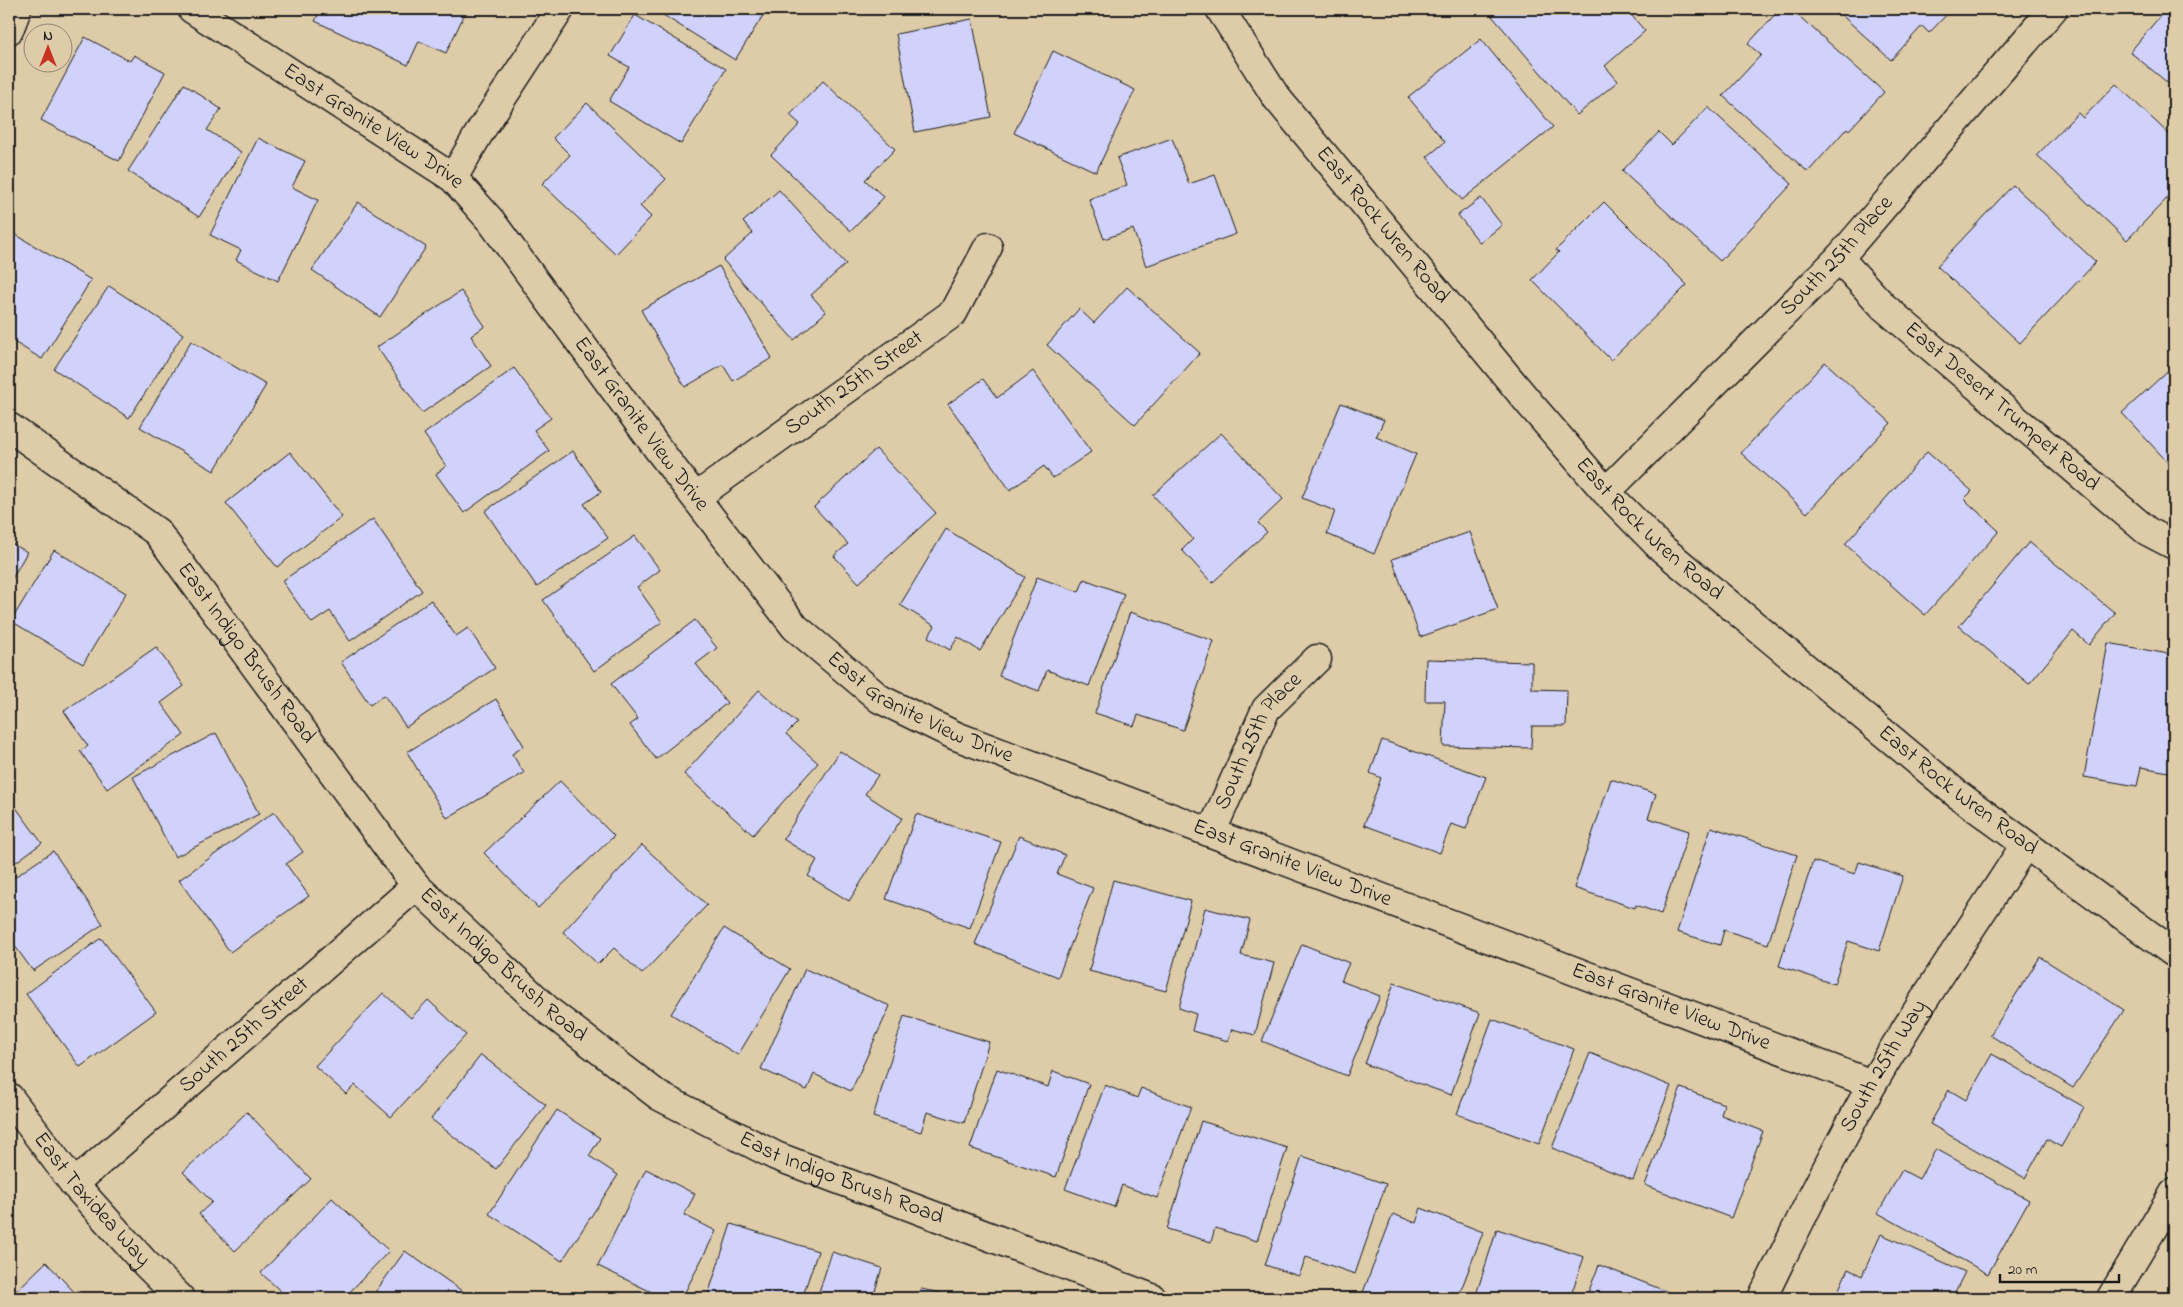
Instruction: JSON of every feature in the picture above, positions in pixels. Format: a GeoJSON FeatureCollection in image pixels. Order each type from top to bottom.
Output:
{"type":"FeatureCollection","features":[{"type":"Feature","properties":{"kind":"street"},"geometry":{"type":"LineString","coordinates":[[9,30],[17,9]]}},
{"type":"Feature","properties":{"kind":"street","name":"East Granite View Drive"},"geometry":{"type":"LineString","coordinates":[[192,9],[454,178],[491,221],[795,627],[880,699],[956,736],[1872,1084]]}},
{"type":"Feature","properties":{"kind":"street"},"geometry":{"type":"LineString","coordinates":[[454,178],[481,130],[560,9]]}},
{"type":"Feature","properties":{"kind":"street","name":"East Rock Wren Road"},"geometry":{"type":"LineString","coordinates":[[1220,9],[1276,97],[1530,404],[1606,492],[1659,546],[1957,794],[2174,953]]}},
{"type":"Feature","properties":{"kind":"street","name":"South 25th Place"},"geometry":{"type":"LineString","coordinates":[[1606,492],[1839,258],[2053,9]]}},
{"type":"Feature","properties":{"kind":"street","name":"South 25th Street"},"geometry":{"type":"LineString","coordinates":[[696,497],[954,312],[988,247]]}},
{"type":"Feature","properties":{"kind":"street","name":"East Desert Trumpet Road"},"geometry":{"type":"LineString","coordinates":[[1839,258],[1884,307],[1906,326],[2147,531],[2174,544]]}},
{"type":"Feature","properties":{"kind":"street","name":"East Indigo Brush Road"},"geometry":{"type":"LineString","coordinates":[[9,427],[158,532],[416,886],[550,1012],[659,1096],[776,1156],[1152,1298]]}},
{"type":"Feature","properties":{"kind":"street","name":"South 25th Place"},"geometry":{"type":"LineString","coordinates":[[1211,833],[1266,709],[1317,659]]}},
{"type":"Feature","properties":{"kind":"street","name":"South 25th Way"},"geometry":{"type":"LineString","coordinates":[[1762,1298],[1828,1165],[1872,1084],[2026,845]]}},
{"type":"Feature","properties":{"kind":"street","name":"South 25th Street"},"geometry":{"type":"LineString","coordinates":[[74,1184],[416,886]]}},
{"type":"Feature","properties":{"kind":"street","name":"East Taxidea Way"},"geometry":{"type":"LineString","coordinates":[[9,1097],[74,1184],[145,1263],[180,1298]]}},
{"type":"Feature","properties":{"kind":"street"},"geometry":{"type":"LineString","coordinates":[[2111,1298],[2174,1193]]}},
{"type":"Feature","properties":{"kind":"building"},"geometry":{"type":"Polygon","coordinates":[[[321,9],[467,9],[446,53],[419,41],[408,65],[315,21],[321,9]]]}},
{"type":"Feature","properties":{"kind":"building"},"geometry":{"type":"Polygon","coordinates":[[[656,9],[767,9],[735,60],[656,9]]]}},
{"type":"Feature","properties":{"kind":"building"},"geometry":{"type":"Polygon","coordinates":[[[1500,9],[1626,9],[1645,31],[1605,66],[1618,81],[1577,115],[1492,16],[1500,9]]]}},
{"type":"Feature","properties":{"kind":"building"},"geometry":{"type":"Polygon","coordinates":[[[1780,9],[1791,9],[1884,92],[1849,130],[1847,128],[1808,172],[1723,96],[1761,55],[1748,44],[1780,9]]]}},
{"type":"Feature","properties":{"kind":"building"},"geometry":{"type":"Polygon","coordinates":[[[1835,9],[1952,9],[1929,33],[1922,26],[1891,60],[1835,9]]]}},
{"type":"Feature","properties":{"kind":"building"},"geometry":{"type":"Polygon","coordinates":[[[2166,9],[2174,9],[2174,88],[2130,52],[2166,9]]]}},
{"type":"Feature","properties":{"kind":"building"},"geometry":{"type":"Polygon","coordinates":[[[635,15],[726,69],[681,144],[609,101],[629,67],[610,56],[635,15]]]}},
{"type":"Feature","properties":{"kind":"building"},"geometry":{"type":"Polygon","coordinates":[[[972,19],[991,117],[915,132],[896,34],[972,19]]]}},
{"type":"Feature","properties":{"kind":"building"},"geometry":{"type":"Polygon","coordinates":[[[85,37],[130,61],[134,55],[165,72],[119,161],[41,120],[66,72],[72,72],[72,62],[85,37]]]}},
{"type":"Feature","properties":{"kind":"building"},"geometry":{"type":"Polygon","coordinates":[[[1481,39],[1553,127],[1462,200],[1427,157],[1445,142],[1408,97],[1481,39]]]}},
{"type":"Feature","properties":{"kind":"building"},"geometry":{"type":"Polygon","coordinates":[[[1053,51],[1135,90],[1096,172],[1014,133],[1053,51]]]}},
{"type":"Feature","properties":{"kind":"building"},"geometry":{"type":"Polygon","coordinates":[[[823,81],[895,149],[865,180],[884,197],[851,231],[771,155],[800,124],[790,115],[823,81]]]}},
{"type":"Feature","properties":{"kind":"building"},"geometry":{"type":"Polygon","coordinates":[[[184,84],[221,109],[207,130],[241,152],[199,217],[128,171],[184,84]]]}},
{"type":"Feature","properties":{"kind":"building"},"geometry":{"type":"Polygon","coordinates":[[[2116,84],[2174,139],[2174,191],[2127,240],[2037,155],[2078,113],[2083,118],[2116,84]]]}},
{"type":"Feature","properties":{"kind":"building"},"geometry":{"type":"Polygon","coordinates":[[[587,103],[666,179],[640,206],[651,217],[616,254],[542,184],[570,155],[553,138],[587,103]]]}},
{"type":"Feature","properties":{"kind":"building"},"geometry":{"type":"Polygon","coordinates":[[[1708,107],[1792,184],[1720,261],[1622,171],[1659,132],[1672,145],[1708,107]]]}},
{"type":"Feature","properties":{"kind":"building"},"geometry":{"type":"Polygon","coordinates":[[[258,138],[305,161],[292,187],[318,200],[278,281],[236,260],[241,250],[210,235],[258,138]]]}},
{"type":"Feature","properties":{"kind":"building"},"geometry":{"type":"Polygon","coordinates":[[[1172,138],[1189,184],[1215,175],[1236,234],[1146,266],[1133,229],[1104,239],[1089,199],[1127,185],[1117,158],[1172,138]]]}},
{"type":"Feature","properties":{"kind":"building"},"geometry":{"type":"Polygon","coordinates":[[[2013,185],[2096,262],[2020,343],[1937,266],[2013,185]]]}},
{"type":"Feature","properties":{"kind":"building"},"geometry":{"type":"Polygon","coordinates":[[[779,190],[846,264],[811,295],[826,312],[794,340],[723,260],[753,233],[743,222],[779,190]]]}},
{"type":"Feature","properties":{"kind":"building"},"geometry":{"type":"Polygon","coordinates":[[[1481,198],[1502,225],[1480,243],[1458,215],[1481,198]]]}},
{"type":"Feature","properties":{"kind":"building"},"geometry":{"type":"Polygon","coordinates":[[[358,202],[426,247],[380,317],[312,270],[358,202]]]}},
{"type":"Feature","properties":{"kind":"building"},"geometry":{"type":"Polygon","coordinates":[[[1604,202],[1687,285],[1611,360],[1532,280],[1559,252],[1556,250],[1604,202]]]}},
{"type":"Feature","properties":{"kind":"building"},"geometry":{"type":"Polygon","coordinates":[[[13,233],[91,280],[42,359],[9,339],[9,241],[13,233]]]}},
{"type":"Feature","properties":{"kind":"building"},"geometry":{"type":"Polygon","coordinates":[[[719,266],[772,358],[733,381],[723,365],[685,387],[641,310],[719,266]]]}},
{"type":"Feature","properties":{"kind":"building"},"geometry":{"type":"Polygon","coordinates":[[[109,286],[183,334],[129,418],[54,369],[109,286]]]}},
{"type":"Feature","properties":{"kind":"building"},"geometry":{"type":"Polygon","coordinates":[[[1127,287],[1200,353],[1135,425],[1047,345],[1079,309],[1094,323],[1127,287]]]}},
{"type":"Feature","properties":{"kind":"building"},"geometry":{"type":"Polygon","coordinates":[[[461,291],[485,326],[471,336],[491,366],[422,413],[377,347],[461,291]]]}},
{"type":"Feature","properties":{"kind":"building"},"geometry":{"type":"Polygon","coordinates":[[[191,341],[266,385],[214,471],[140,427],[191,341]]]}},
{"type":"Feature","properties":{"kind":"building"},"geometry":{"type":"Polygon","coordinates":[[[1825,362],[1891,423],[1807,513],[1741,453],[1825,362]]]}},
{"type":"Feature","properties":{"kind":"building"},"geometry":{"type":"Polygon","coordinates":[[[2174,365],[2174,469],[2122,413],[2174,365]]]}},
{"type":"Feature","properties":{"kind":"building"},"geometry":{"type":"Polygon","coordinates":[[[514,368],[551,418],[534,430],[549,451],[464,513],[436,474],[446,466],[424,434],[514,368]]]}},
{"type":"Feature","properties":{"kind":"building"},"geometry":{"type":"Polygon","coordinates":[[[1033,371],[1091,452],[1053,478],[1044,466],[1010,490],[948,404],[983,379],[997,398],[1033,371]]]}},
{"type":"Feature","properties":{"kind":"building"},"geometry":{"type":"Polygon","coordinates":[[[1341,403],[1384,420],[1376,437],[1416,454],[1374,554],[1327,534],[1335,511],[1302,498],[1341,403]]]}},
{"type":"Feature","properties":{"kind":"building"},"geometry":{"type":"Polygon","coordinates":[[[1221,433],[1283,499],[1258,523],[1267,532],[1212,583],[1182,550],[1193,539],[1153,495],[1221,433]]]}},
{"type":"Feature","properties":{"kind":"building"},"geometry":{"type":"Polygon","coordinates":[[[876,449],[936,513],[859,583],[834,556],[848,544],[814,507],[876,449]]]}},
{"type":"Feature","properties":{"kind":"building"},"geometry":{"type":"Polygon","coordinates":[[[573,451],[601,492],[584,504],[608,538],[537,587],[485,511],[573,451]]]}},
{"type":"Feature","properties":{"kind":"building"},"geometry":{"type":"Polygon","coordinates":[[[290,452],[342,517],[277,567],[226,503],[290,452]]]}},
{"type":"Feature","properties":{"kind":"building"},"geometry":{"type":"Polygon","coordinates":[[[1927,452],[1972,491],[1964,499],[1999,531],[1925,615],[1845,544],[1927,452]]]}},
{"type":"Feature","properties":{"kind":"building"},"geometry":{"type":"Polygon","coordinates":[[[373,519],[422,591],[350,641],[330,611],[312,623],[282,581],[373,519]]]}},
{"type":"Feature","properties":{"kind":"building"},"geometry":{"type":"Polygon","coordinates":[[[946,529],[1025,577],[980,651],[958,637],[950,650],[928,637],[935,626],[900,605],[946,529]]]}},
{"type":"Feature","properties":{"kind":"building"},"geometry":{"type":"Polygon","coordinates":[[[1470,532],[1498,609],[1420,637],[1392,559],[1470,532]]]}},
{"type":"Feature","properties":{"kind":"building"},"geometry":{"type":"Polygon","coordinates":[[[635,536],[660,570],[637,587],[662,622],[594,671],[543,600],[635,536]]]}},
{"type":"Feature","properties":{"kind":"building"},"geometry":{"type":"Polygon","coordinates":[[[9,542],[27,552],[9,584],[9,542]]]}},
{"type":"Feature","properties":{"kind":"building"},"geometry":{"type":"Polygon","coordinates":[[[2029,542],[2115,613],[2089,645],[2073,631],[2029,684],[1959,626],[2029,542]]]}},
{"type":"Feature","properties":{"kind":"building"},"geometry":{"type":"Polygon","coordinates":[[[54,550],[126,593],[83,664],[11,621],[54,550]]]}},
{"type":"Feature","properties":{"kind":"building"},"geometry":{"type":"Polygon","coordinates":[[[1037,577],[1079,592],[1084,579],[1124,594],[1089,686],[1047,670],[1039,691],[999,676],[1037,577]]]}},
{"type":"Feature","properties":{"kind":"building"},"geometry":{"type":"Polygon","coordinates":[[[431,600],[456,636],[468,628],[495,668],[406,727],[384,695],[370,705],[341,662],[431,600]]]}},
{"type":"Feature","properties":{"kind":"building"},"geometry":{"type":"Polygon","coordinates":[[[1130,612],[1214,641],[1183,730],[1138,715],[1134,726],[1095,713],[1130,612]]]}},
{"type":"Feature","properties":{"kind":"building"},"geometry":{"type":"Polygon","coordinates":[[[695,620],[717,648],[696,664],[727,703],[656,759],[630,725],[638,719],[611,684],[695,620]]]}},
{"type":"Feature","properties":{"kind":"building"},"geometry":{"type":"Polygon","coordinates":[[[2108,643],[2174,655],[2174,773],[2141,767],[2137,786],[2084,777],[2108,643]]]}},
{"type":"Feature","properties":{"kind":"building"},"geometry":{"type":"Polygon","coordinates":[[[156,647],[184,686],[161,703],[184,735],[107,789],[80,751],[88,746],[64,711],[156,647]]]}},
{"type":"Feature","properties":{"kind":"building"},"geometry":{"type":"Polygon","coordinates":[[[1426,659],[1532,662],[1532,689],[1567,690],[1566,726],[1532,726],[1531,748],[1443,746],[1445,701],[1425,701],[1426,659]]]}},
{"type":"Feature","properties":{"kind":"building"},"geometry":{"type":"Polygon","coordinates":[[[759,690],[797,723],[786,734],[818,763],[753,835],[684,774],[759,690]]]}},
{"type":"Feature","properties":{"kind":"building"},"geometry":{"type":"Polygon","coordinates":[[[496,699],[524,746],[512,754],[524,773],[447,818],[407,752],[496,699]]]}},
{"type":"Feature","properties":{"kind":"building"},"geometry":{"type":"Polygon","coordinates":[[[216,733],[259,814],[175,857],[133,777],[216,733]]]}},
{"type":"Feature","properties":{"kind":"building"},"geometry":{"type":"Polygon","coordinates":[[[1382,740],[1486,777],[1466,829],[1451,824],[1440,853],[1364,825],[1381,778],[1370,773],[1382,740]]]}},
{"type":"Feature","properties":{"kind":"building"},"geometry":{"type":"Polygon","coordinates":[[[840,751],[878,775],[865,794],[902,818],[849,901],[808,876],[817,860],[783,839],[840,751]]]}},
{"type":"Feature","properties":{"kind":"building"},"geometry":{"type":"Polygon","coordinates":[[[1611,779],[1656,794],[1648,818],[1689,831],[1661,914],[1636,905],[1635,908],[1574,888],[1611,779]]]}},
{"type":"Feature","properties":{"kind":"building"},"geometry":{"type":"Polygon","coordinates":[[[560,781],[614,836],[538,908],[484,853],[560,781]]]}},
{"type":"Feature","properties":{"kind":"building"},"geometry":{"type":"Polygon","coordinates":[[[9,798],[42,843],[9,867],[9,798]]]}},
{"type":"Feature","properties":{"kind":"building"},"geometry":{"type":"Polygon","coordinates":[[[274,812],[303,852],[286,864],[309,896],[230,952],[179,880],[274,812]]]}},
{"type":"Feature","properties":{"kind":"building"},"geometry":{"type":"Polygon","coordinates":[[[916,814],[1001,842],[970,928],[886,899],[916,814]]]}},
{"type":"Feature","properties":{"kind":"building"},"geometry":{"type":"Polygon","coordinates":[[[1711,827],[1797,855],[1768,944],[1724,930],[1720,945],[1677,932],[1711,827]]]}},
{"type":"Feature","properties":{"kind":"building"},"geometry":{"type":"Polygon","coordinates":[[[1019,836],[1065,855],[1057,874],[1093,888],[1058,977],[975,944],[1019,836]]]}},
{"type":"Feature","properties":{"kind":"building"},"geometry":{"type":"Polygon","coordinates":[[[642,845],[707,905],[642,974],[614,948],[598,964],[563,932],[642,845]]]}},
{"type":"Feature","properties":{"kind":"building"},"geometry":{"type":"Polygon","coordinates":[[[53,851],[103,924],[33,971],[12,942],[9,944],[9,881],[53,851]]]}},
{"type":"Feature","properties":{"kind":"building"},"geometry":{"type":"Polygon","coordinates":[[[1813,861],[1855,874],[1859,862],[1903,876],[1879,951],[1848,941],[1834,984],[1779,966],[1813,861]]]}},
{"type":"Feature","properties":{"kind":"building"},"geometry":{"type":"Polygon","coordinates":[[[1113,880],[1191,901],[1166,991],[1089,971],[1113,880]]]}},
{"type":"Feature","properties":{"kind":"building"},"geometry":{"type":"Polygon","coordinates":[[[1205,908],[1250,920],[1241,955],[1274,963],[1255,1035],[1232,1029],[1228,1041],[1192,1031],[1196,1014],[1179,1008],[1205,908]]]}},
{"type":"Feature","properties":{"kind":"building"},"geometry":{"type":"Polygon","coordinates":[[[724,928],[790,969],[738,1055],[671,1014],[724,928]]]}},
{"type":"Feature","properties":{"kind":"building"},"geometry":{"type":"Polygon","coordinates":[[[101,938],[156,1012],[80,1067],[26,994],[101,938]]]}},
{"type":"Feature","properties":{"kind":"building"},"geometry":{"type":"Polygon","coordinates":[[[1302,944],[1349,963],[1341,981],[1380,996],[1347,1076],[1262,1041],[1302,944]]]}},
{"type":"Feature","properties":{"kind":"building"},"geometry":{"type":"Polygon","coordinates":[[[2040,957],[2124,1010],[2073,1088],[1990,1035],[2040,957]]]}},
{"type":"Feature","properties":{"kind":"building"},"geometry":{"type":"Polygon","coordinates":[[[805,969],[890,1006],[851,1091],[814,1074],[807,1090],[761,1069],[805,969]]]}},
{"type":"Feature","properties":{"kind":"building"},"geometry":{"type":"Polygon","coordinates":[[[1394,983],[1480,1013],[1451,1095],[1365,1064],[1394,983]]]}},
{"type":"Feature","properties":{"kind":"building"},"geometry":{"type":"Polygon","coordinates":[[[383,993],[411,1018],[428,1000],[466,1035],[391,1117],[355,1085],[346,1094],[315,1066],[383,993]]]}},
{"type":"Feature","properties":{"kind":"building"},"geometry":{"type":"Polygon","coordinates":[[[904,1016],[989,1042],[964,1123],[927,1112],[921,1132],[873,1117],[904,1016]]]}},
{"type":"Feature","properties":{"kind":"building"},"geometry":{"type":"Polygon","coordinates":[[[1492,1019],[1574,1049],[1539,1144],[1457,1114],[1492,1019]]]}},
{"type":"Feature","properties":{"kind":"building"},"geometry":{"type":"Polygon","coordinates":[[[1590,1053],[1671,1086],[1633,1180],[1552,1148],[1590,1053]]]}},
{"type":"Feature","properties":{"kind":"building"},"geometry":{"type":"Polygon","coordinates":[[[1992,1054],[2084,1107],[2061,1147],[2047,1139],[2025,1178],[1930,1124],[1949,1090],[1966,1100],[1992,1054]]]}},
{"type":"Feature","properties":{"kind":"building"},"geometry":{"type":"Polygon","coordinates":[[[481,1055],[546,1105],[496,1169],[431,1119],[481,1055]]]}},
{"type":"Feature","properties":{"kind":"building"},"geometry":{"type":"Polygon","coordinates":[[[997,1069],[1048,1087],[1053,1071],[1089,1084],[1056,1177],[970,1148],[997,1069]]]}},
{"type":"Feature","properties":{"kind":"building"},"geometry":{"type":"Polygon","coordinates":[[[1105,1085],[1137,1098],[1141,1088],[1191,1107],[1157,1198],[1122,1185],[1114,1207],[1065,1189],[1105,1085]]]}},
{"type":"Feature","properties":{"kind":"building"},"geometry":{"type":"Polygon","coordinates":[[[1681,1088],[1724,1104],[1721,1115],[1763,1131],[1731,1218],[1645,1185],[1681,1088]]]}},
{"type":"Feature","properties":{"kind":"building"},"geometry":{"type":"Polygon","coordinates":[[[557,1110],[600,1138],[589,1156],[618,1175],[562,1261],[489,1214],[557,1110]]]}},
{"type":"Feature","properties":{"kind":"building"},"geometry":{"type":"Polygon","coordinates":[[[247,1112],[311,1179],[235,1251],[199,1214],[212,1202],[183,1172],[247,1112]]]}},
{"type":"Feature","properties":{"kind":"building"},"geometry":{"type":"Polygon","coordinates":[[[1201,1121],[1287,1148],[1257,1241],[1215,1228],[1211,1242],[1167,1229],[1201,1121]]]}},
{"type":"Feature","properties":{"kind":"building"},"geometry":{"type":"Polygon","coordinates":[[[1936,1149],[2029,1200],[1988,1274],[1878,1213],[1902,1170],[1919,1179],[1936,1149]]]}},
{"type":"Feature","properties":{"kind":"building"},"geometry":{"type":"Polygon","coordinates":[[[1302,1156],[1386,1184],[1355,1274],[1306,1257],[1299,1276],[1265,1265],[1302,1156]]]}},
{"type":"Feature","properties":{"kind":"building"},"geometry":{"type":"Polygon","coordinates":[[[646,1169],[695,1194],[684,1215],[716,1231],[682,1298],[664,1298],[598,1266],[646,1169]]]}},
{"type":"Feature","properties":{"kind":"building"},"geometry":{"type":"Polygon","coordinates":[[[332,1198],[389,1251],[344,1298],[288,1298],[261,1273],[332,1198]]]}},
{"type":"Feature","properties":{"kind":"building"},"geometry":{"type":"Polygon","coordinates":[[[1421,1208],[1483,1232],[1458,1298],[1371,1298],[1362,1295],[1393,1214],[1416,1223],[1421,1208]]]}},
{"type":"Feature","properties":{"kind":"building"},"geometry":{"type":"Polygon","coordinates":[[[731,1224],[818,1251],[802,1298],[707,1298],[731,1224]]]}},
{"type":"Feature","properties":{"kind":"building"},"geometry":{"type":"Polygon","coordinates":[[[1497,1229],[1584,1257],[1570,1298],[1475,1298],[1497,1229]]]}},
{"type":"Feature","properties":{"kind":"building"},"geometry":{"type":"Polygon","coordinates":[[[1881,1234],[1965,1272],[1952,1298],[1835,1298],[1848,1269],[1862,1276],[1881,1234]]]}},
{"type":"Feature","properties":{"kind":"building"},"geometry":{"type":"Polygon","coordinates":[[[405,1251],[472,1298],[371,1298],[405,1251]]]}},
{"type":"Feature","properties":{"kind":"building"},"geometry":{"type":"Polygon","coordinates":[[[832,1252],[882,1268],[874,1294],[889,1298],[817,1298],[832,1252]]]}},
{"type":"Feature","properties":{"kind":"building"},"geometry":{"type":"Polygon","coordinates":[[[46,1262],[77,1295],[74,1298],[9,1298],[46,1262]]]}},
{"type":"Feature","properties":{"kind":"building"},"geometry":{"type":"Polygon","coordinates":[[[1599,1265],[1681,1297],[1681,1298],[1586,1298],[1599,1265]]]}},
{"type":"Feature","properties":{"kind":"building"},"geometry":{"type":"Polygon","coordinates":[[[921,1289],[965,1298],[919,1298],[921,1289]]]}}]}
